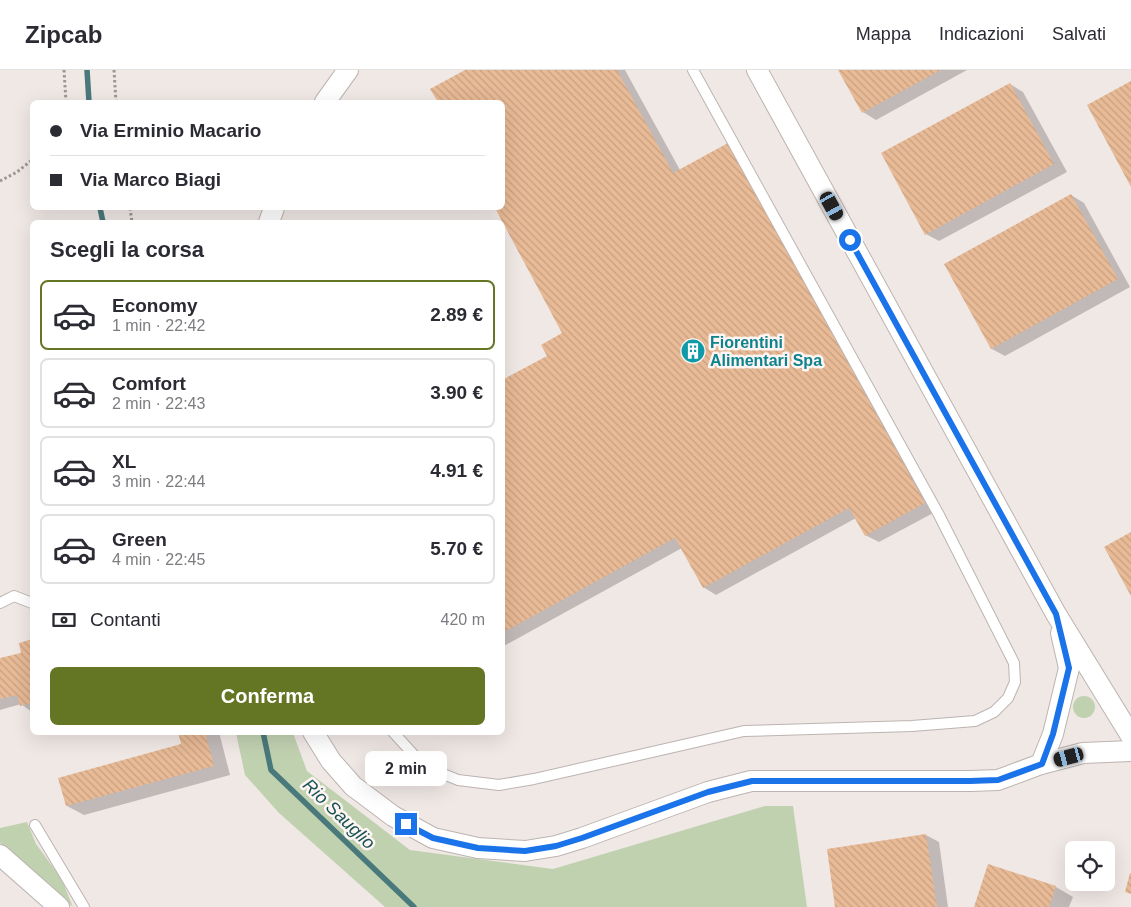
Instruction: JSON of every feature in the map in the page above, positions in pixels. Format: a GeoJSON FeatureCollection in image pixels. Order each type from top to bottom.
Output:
{"type":"FeatureCollection","features":[{"type":"Feature","properties":{"kind":"street"},"geometry":{"type":"LineString","coordinates":[[326,100],[348,70]]}},
{"type":"Feature","properties":{"kind":"street"},"geometry":{"type":"LineString","coordinates":[[757,70],[1056,614],[1131,736]]}},
{"type":"Feature","properties":{"kind":"street"},"geometry":{"type":"LineString","coordinates":[[1042,764],[1053,734],[1069,668],[1056,614]]}},
{"type":"Feature","properties":{"kind":"street"},"geometry":{"type":"LineString","coordinates":[[315,735],[330,761],[353,786],[393,816],[433,838],[478,848],[525,851],[556,846],[582,838],[708,792],[752,781],[998,780],[1042,764],[1083,753],[1131,751]]}},
{"type":"Feature","properties":{"kind":"street"},"geometry":{"type":"LineString","coordinates":[[0,855],[59,907]]}},
{"type":"Feature","properties":{"kind":"lane"},"geometry":{"type":"LineString","coordinates":[[396,735],[424,766],[458,780],[499,785],[534,779],[744,731],[912,726],[975,721],[994,712],[1008,698],[1015,682],[1014,663],[1010,654],[939,515],[693,70]]}},
{"type":"Feature","properties":{"kind":"lane"},"geometry":{"type":"LineString","coordinates":[[0,603],[14,596],[30,602]]}},
{"type":"Feature","properties":{"kind":"lane"},"geometry":{"type":"LineString","coordinates":[[34,825],[84,907]]}},
{"type":"Feature","properties":{"kind":"path"},"geometry":{"type":"LineString","coordinates":[[64,70],[66,100]]}},
{"type":"Feature","properties":{"kind":"path"},"geometry":{"type":"LineString","coordinates":[[114,70],[116,100]]}},
{"type":"Feature","properties":{"kind":"path"},"geometry":{"type":"LineString","coordinates":[[0,181],[17,172],[30,162]]}},
{"type":"Feature","properties":{"kind":"green space"},"geometry":{"type":"Polygon","coordinates":[[[1084,696],[1092,699],[1095,707],[1092,715],[1084,718],[1076,715],[1073,707],[1076,699],[1084,696]]]}},
{"type":"Feature","properties":{"kind":"green space"},"geometry":{"type":"Polygon","coordinates":[[[236,735],[294,735],[307,771],[410,850],[553,869],[765,806],[793,806],[807,907],[385,907],[279,813],[245,775],[236,735]]]}},
{"type":"Feature","properties":{"kind":"green space"},"geometry":{"type":"Polygon","coordinates":[[[27,822],[36,844],[61,878],[73,907],[0,843],[0,828],[27,822]]]}},
{"type":"Feature","properties":{"kind":"building","name":"Fiorentini Alimentari Spa"},"geometry":{"type":"Polygon","coordinates":[[[465,70],[617,70],[673,173],[728,143],[925,503],[865,536],[849,508],[703,588],[675,538],[505,631],[505,378],[547,356],[541,345],[562,333],[505,227],[505,220],[501,220],[496,210],[505,210],[505,100],[437,100],[430,89],[465,70]]]}},
{"type":"Feature","properties":{"kind":"building"},"geometry":{"type":"Polygon","coordinates":[[[838,70],[941,70],[862,113],[838,70]]]}},
{"type":"Feature","properties":{"kind":"building"},"geometry":{"type":"Polygon","coordinates":[[[1131,81],[1131,187],[1087,105],[1131,81]]]}},
{"type":"Feature","properties":{"kind":"building"},"geometry":{"type":"Polygon","coordinates":[[[1010,83],[1054,164],[925,235],[881,153],[1010,83]]]}},
{"type":"Feature","properties":{"kind":"building"},"geometry":{"type":"Polygon","coordinates":[[[1071,194],[1118,279],[991,349],[944,264],[1071,194]]]}},
{"type":"Feature","properties":{"kind":"building"},"geometry":{"type":"Polygon","coordinates":[[[1131,532],[1131,596],[1104,547],[1131,532]]]}},
{"type":"Feature","properties":{"kind":"building"},"geometry":{"type":"Polygon","coordinates":[[[30,640],[30,704],[20,706],[17,695],[0,699],[0,658],[21,653],[19,643],[30,640]]]}},
{"type":"Feature","properties":{"kind":"building"},"geometry":{"type":"Polygon","coordinates":[[[179,735],[206,735],[214,766],[66,806],[58,778],[181,744],[179,735]]]}},
{"type":"Feature","properties":{"kind":"building"},"geometry":{"type":"Polygon","coordinates":[[[926,834],[937,907],[835,907],[827,849],[926,834]]]}},
{"type":"Feature","properties":{"kind":"building"},"geometry":{"type":"Polygon","coordinates":[[[988,864],[1056,886],[1049,907],[974,907],[988,864]]]}},
{"type":"Feature","properties":{"kind":"building"},"geometry":{"type":"Polygon","coordinates":[[[1131,873],[1131,894],[1125,892],[1131,873]]]}},
{"type":"Feature","properties":{"kind":"waterway","name":"Rio Sauglio"},"geometry":{"type":"LineString","coordinates":[[87,70],[89,100]]}},
{"type":"Feature","properties":{"kind":"waterway","name":"Rio Sauglio"},"geometry":{"type":"LineString","coordinates":[[100,210],[103,220]]}},
{"type":"Feature","properties":{"kind":"waterway","name":"Rio Sauglio"},"geometry":{"type":"LineString","coordinates":[[264,735],[271,770],[414,907]]}},
{"type":"Feature","properties":{"kind":"place","name":"Fiorentini Alimentari Spa"},"geometry":{"type":"Point","coordinates":[693,351]}},
{"type":"Feature","properties":{"kind":"route"},"geometry":{"type":"LineString","coordinates":[[406,824],[433,838],[478,848],[525,851],[556,846],[582,838],[708,792],[752,781],[998,780],[1042,764],[1053,734],[1069,668],[1056,614],[850,240]]}}]}
